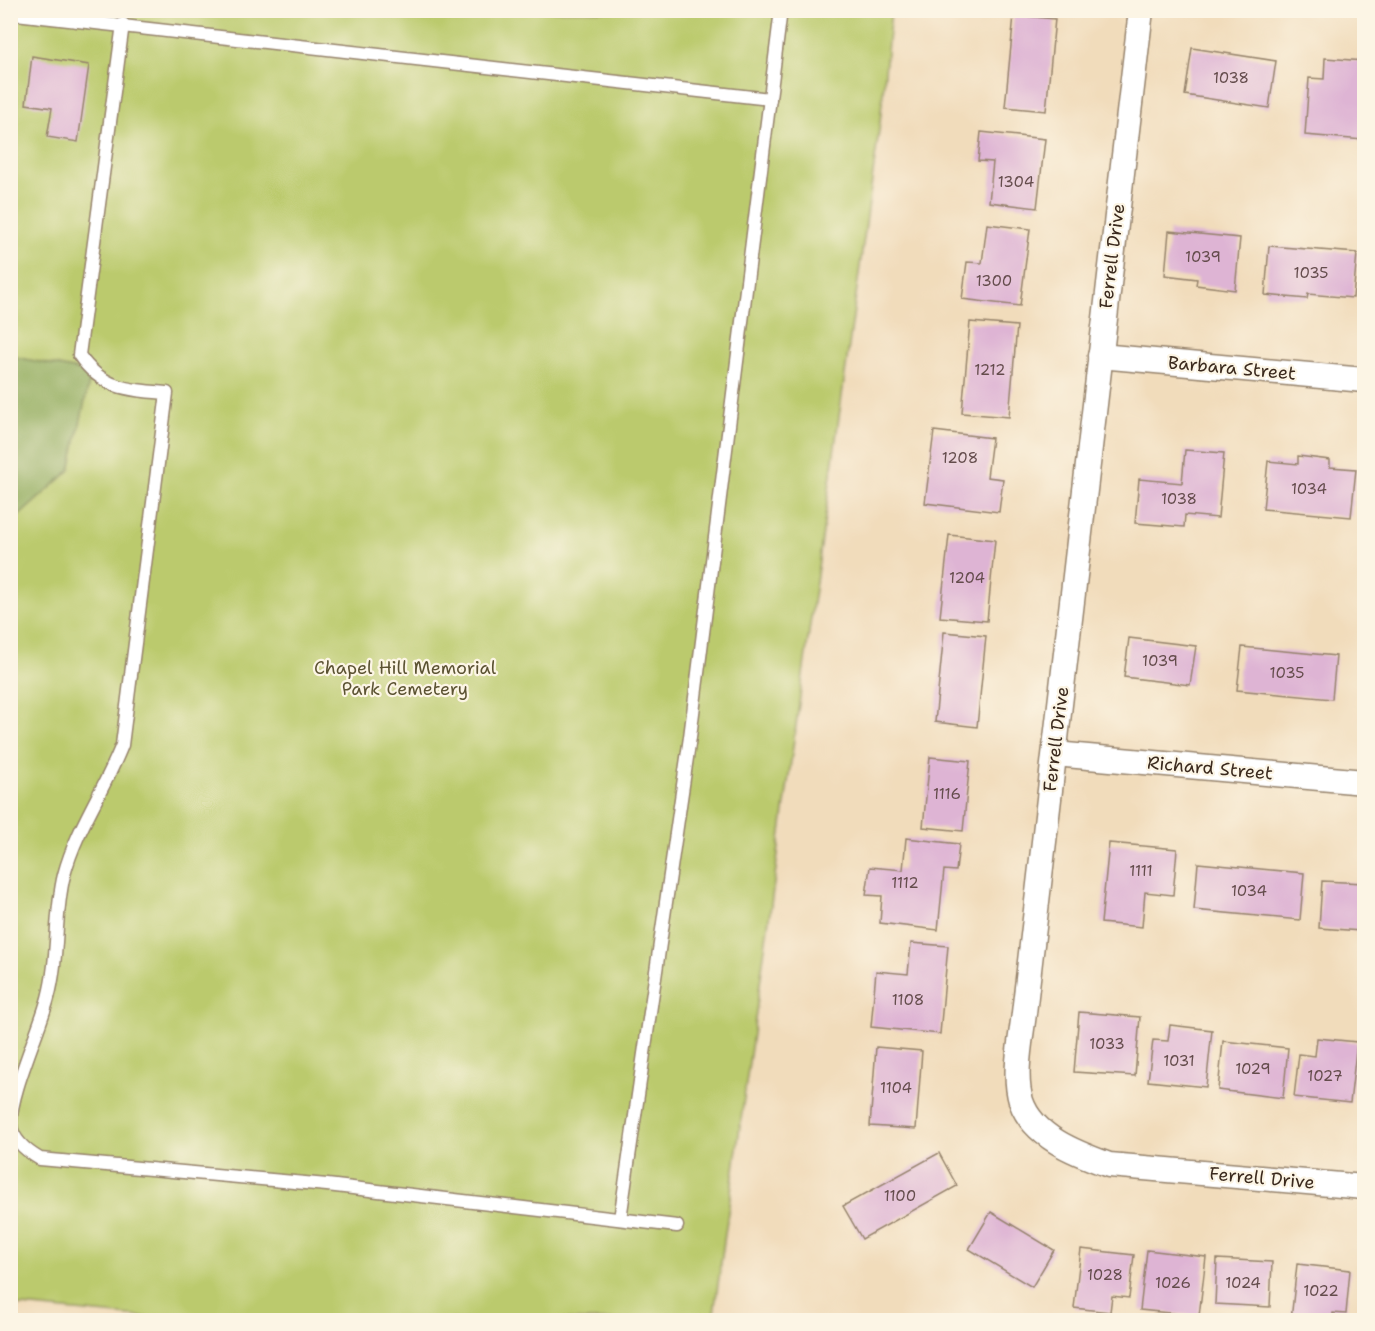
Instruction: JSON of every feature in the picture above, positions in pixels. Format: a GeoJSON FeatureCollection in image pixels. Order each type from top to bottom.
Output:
{"type":"FeatureCollection","features":[{"type":"Feature","properties":{"kind":"street","name":"Ferrell Drive"},"geometry":{"type":"LineString","coordinates":[[1141,10],[1019,1058],[1022,1102],[1039,1127],[1054,1141],[1081,1155],[1109,1165],[1365,1187]]}},
{"type":"Feature","properties":{"kind":"street","name":"Barbara Street"},"geometry":{"type":"LineString","coordinates":[[1100,356],[1365,380]]}},
{"type":"Feature","properties":{"kind":"street","name":"Richard Street"},"geometry":{"type":"LineString","coordinates":[[1055,754],[1365,782]]}},
{"type":"Feature","properties":{"kind":"lane"},"geometry":{"type":"LineString","coordinates":[[620,1219],[690,737],[781,10]]}},
{"type":"Feature","properties":{"kind":"lane"},"geometry":{"type":"LineString","coordinates":[[16,14],[123,24],[770,99]]}},
{"type":"Feature","properties":{"kind":"lane"},"geometry":{"type":"LineString","coordinates":[[123,24],[78,355],[91,373],[102,381],[133,390],[167,393],[122,745],[113,769],[74,845],[64,877],[49,995],[18,1085],[11,1125],[15,1137],[28,1152],[40,1159],[327,1185],[677,1226]]}},
{"type":"Feature","properties":{"kind":"green space","name":"Chapel Hill Memorial Park Cemetery"},"geometry":{"type":"Polygon","coordinates":[[[11,11],[891,11],[880,123],[713,1320],[173,1320],[11,1305],[10,523],[70,470],[88,372],[11,356],[11,11]]]}},
{"type":"Feature","properties":{"kind":"green space"},"geometry":{"type":"Polygon","coordinates":[[[11,356],[91,373],[70,470],[11,523],[11,356]]]}},
{"type":"Feature","properties":{"kind":"building"},"geometry":{"type":"Polygon","coordinates":[[[1014,15],[1055,19],[1046,111],[1005,107],[1014,15]]]}},
{"type":"Feature","properties":{"kind":"building"},"geometry":{"type":"Polygon","coordinates":[[[1192,48],[1276,61],[1269,108],[1185,95],[1192,48]]]}},
{"type":"Feature","properties":{"kind":"building"},"geometry":{"type":"Polygon","coordinates":[[[32,56],[89,65],[78,142],[47,137],[52,108],[26,104],[32,56]]]}},
{"type":"Feature","properties":{"kind":"building"},"geometry":{"type":"Polygon","coordinates":[[[1325,58],[1364,61],[1363,140],[1305,135],[1309,78],[1324,79],[1325,58]]]}},
{"type":"Feature","properties":{"kind":"building"},"geometry":{"type":"Polygon","coordinates":[[[981,132],[1045,139],[1037,208],[989,202],[993,162],[978,161],[981,132]]]}},
{"type":"Feature","properties":{"kind":"building"},"geometry":{"type":"Polygon","coordinates":[[[987,224],[1030,229],[1020,306],[962,299],[967,262],[982,263],[987,224]]]}},
{"type":"Feature","properties":{"kind":"building"},"geometry":{"type":"Polygon","coordinates":[[[1169,231],[1240,238],[1235,290],[1196,285],[1197,279],[1165,275],[1169,231]]]}},
{"type":"Feature","properties":{"kind":"building"},"geometry":{"type":"Polygon","coordinates":[[[1269,246],[1357,253],[1353,298],[1308,294],[1307,299],[1265,295],[1269,246]]]}},
{"type":"Feature","properties":{"kind":"building"},"geometry":{"type":"Polygon","coordinates":[[[970,322],[1017,326],[1009,417],[962,413],[970,322]]]}},
{"type":"Feature","properties":{"kind":"building"},"geometry":{"type":"Polygon","coordinates":[[[934,431],[992,438],[987,477],[1003,479],[999,512],[925,503],[934,431]]]}},
{"type":"Feature","properties":{"kind":"building"},"geometry":{"type":"Polygon","coordinates":[[[1185,450],[1224,453],[1218,518],[1185,515],[1184,527],[1135,523],[1139,479],[1182,483],[1185,450]]]}},
{"type":"Feature","properties":{"kind":"building"},"geometry":{"type":"Polygon","coordinates":[[[1298,456],[1330,460],[1330,467],[1356,469],[1351,517],[1263,509],[1268,461],[1298,464],[1298,456]]]}},
{"type":"Feature","properties":{"kind":"building"},"geometry":{"type":"Polygon","coordinates":[[[949,535],[995,540],[987,621],[940,617],[949,535]]]}},
{"type":"Feature","properties":{"kind":"building"},"geometry":{"type":"Polygon","coordinates":[[[944,632],[986,636],[977,727],[935,722],[944,632]]]}},
{"type":"Feature","properties":{"kind":"building"},"geometry":{"type":"Polygon","coordinates":[[[1129,638],[1196,646],[1190,685],[1124,677],[1129,638]]]}},
{"type":"Feature","properties":{"kind":"building"},"geometry":{"type":"Polygon","coordinates":[[[1242,647],[1336,656],[1332,699],[1237,690],[1242,647]]]}},
{"type":"Feature","properties":{"kind":"building"},"geometry":{"type":"Polygon","coordinates":[[[930,757],[970,761],[963,831],[923,827],[930,757]]]}},
{"type":"Feature","properties":{"kind":"building"},"geometry":{"type":"Polygon","coordinates":[[[906,838],[959,844],[956,871],[944,870],[938,930],[880,923],[882,896],[866,895],[870,867],[903,870],[906,838]]]}},
{"type":"Feature","properties":{"kind":"building"},"geometry":{"type":"Polygon","coordinates":[[[1109,843],[1177,849],[1173,895],[1145,892],[1142,927],[1101,923],[1109,843]]]}},
{"type":"Feature","properties":{"kind":"building"},"geometry":{"type":"Polygon","coordinates":[[[1198,863],[1304,873],[1300,920],[1194,910],[1198,863]]]}},
{"type":"Feature","properties":{"kind":"building"},"geometry":{"type":"Polygon","coordinates":[[[1322,881],[1364,883],[1364,942],[1360,942],[1361,931],[1319,928],[1322,881]]]}},
{"type":"Feature","properties":{"kind":"building"},"geometry":{"type":"Polygon","coordinates":[[[911,943],[948,946],[940,1034],[871,1027],[876,971],[908,974],[911,943]]]}},
{"type":"Feature","properties":{"kind":"building"},"geometry":{"type":"Polygon","coordinates":[[[1079,1012],[1140,1017],[1135,1076],[1074,1072],[1079,1012]]]}},
{"type":"Feature","properties":{"kind":"building"},"geometry":{"type":"Polygon","coordinates":[[[1170,1025],[1212,1030],[1206,1087],[1148,1081],[1153,1040],[1168,1041],[1170,1025]]]}},
{"type":"Feature","properties":{"kind":"building"},"geometry":{"type":"Polygon","coordinates":[[[1317,1038],[1357,1042],[1350,1103],[1294,1097],[1299,1054],[1315,1056],[1317,1038]]]}},
{"type":"Feature","properties":{"kind":"building"},"geometry":{"type":"Polygon","coordinates":[[[1223,1041],[1288,1048],[1283,1098],[1218,1090],[1223,1041]]]}},
{"type":"Feature","properties":{"kind":"building"},"geometry":{"type":"Polygon","coordinates":[[[876,1047],[922,1051],[916,1129],[870,1126],[876,1047]]]}},
{"type":"Feature","properties":{"kind":"building"},"geometry":{"type":"Polygon","coordinates":[[[939,1153],[957,1186],[862,1239],[843,1206],[939,1153]]]}},
{"type":"Feature","properties":{"kind":"building"},"geometry":{"type":"Polygon","coordinates":[[[991,1212],[1054,1250],[1032,1287],[969,1249],[991,1212]]]}},
{"type":"Feature","properties":{"kind":"building"},"geometry":{"type":"Polygon","coordinates":[[[1081,1249],[1134,1255],[1129,1298],[1112,1296],[1110,1312],[1074,1308],[1081,1249]]]}},
{"type":"Feature","properties":{"kind":"building"},"geometry":{"type":"Polygon","coordinates":[[[1147,1250],[1206,1257],[1199,1316],[1140,1310],[1147,1250]]]}},
{"type":"Feature","properties":{"kind":"building"},"geometry":{"type":"Polygon","coordinates":[[[1217,1259],[1272,1262],[1270,1307],[1215,1304],[1217,1259]]]}},
{"type":"Feature","properties":{"kind":"building"},"geometry":{"type":"Polygon","coordinates":[[[1297,1264],[1350,1270],[1346,1314],[1333,1313],[1333,1320],[1291,1320],[1297,1264]]]}}]}
